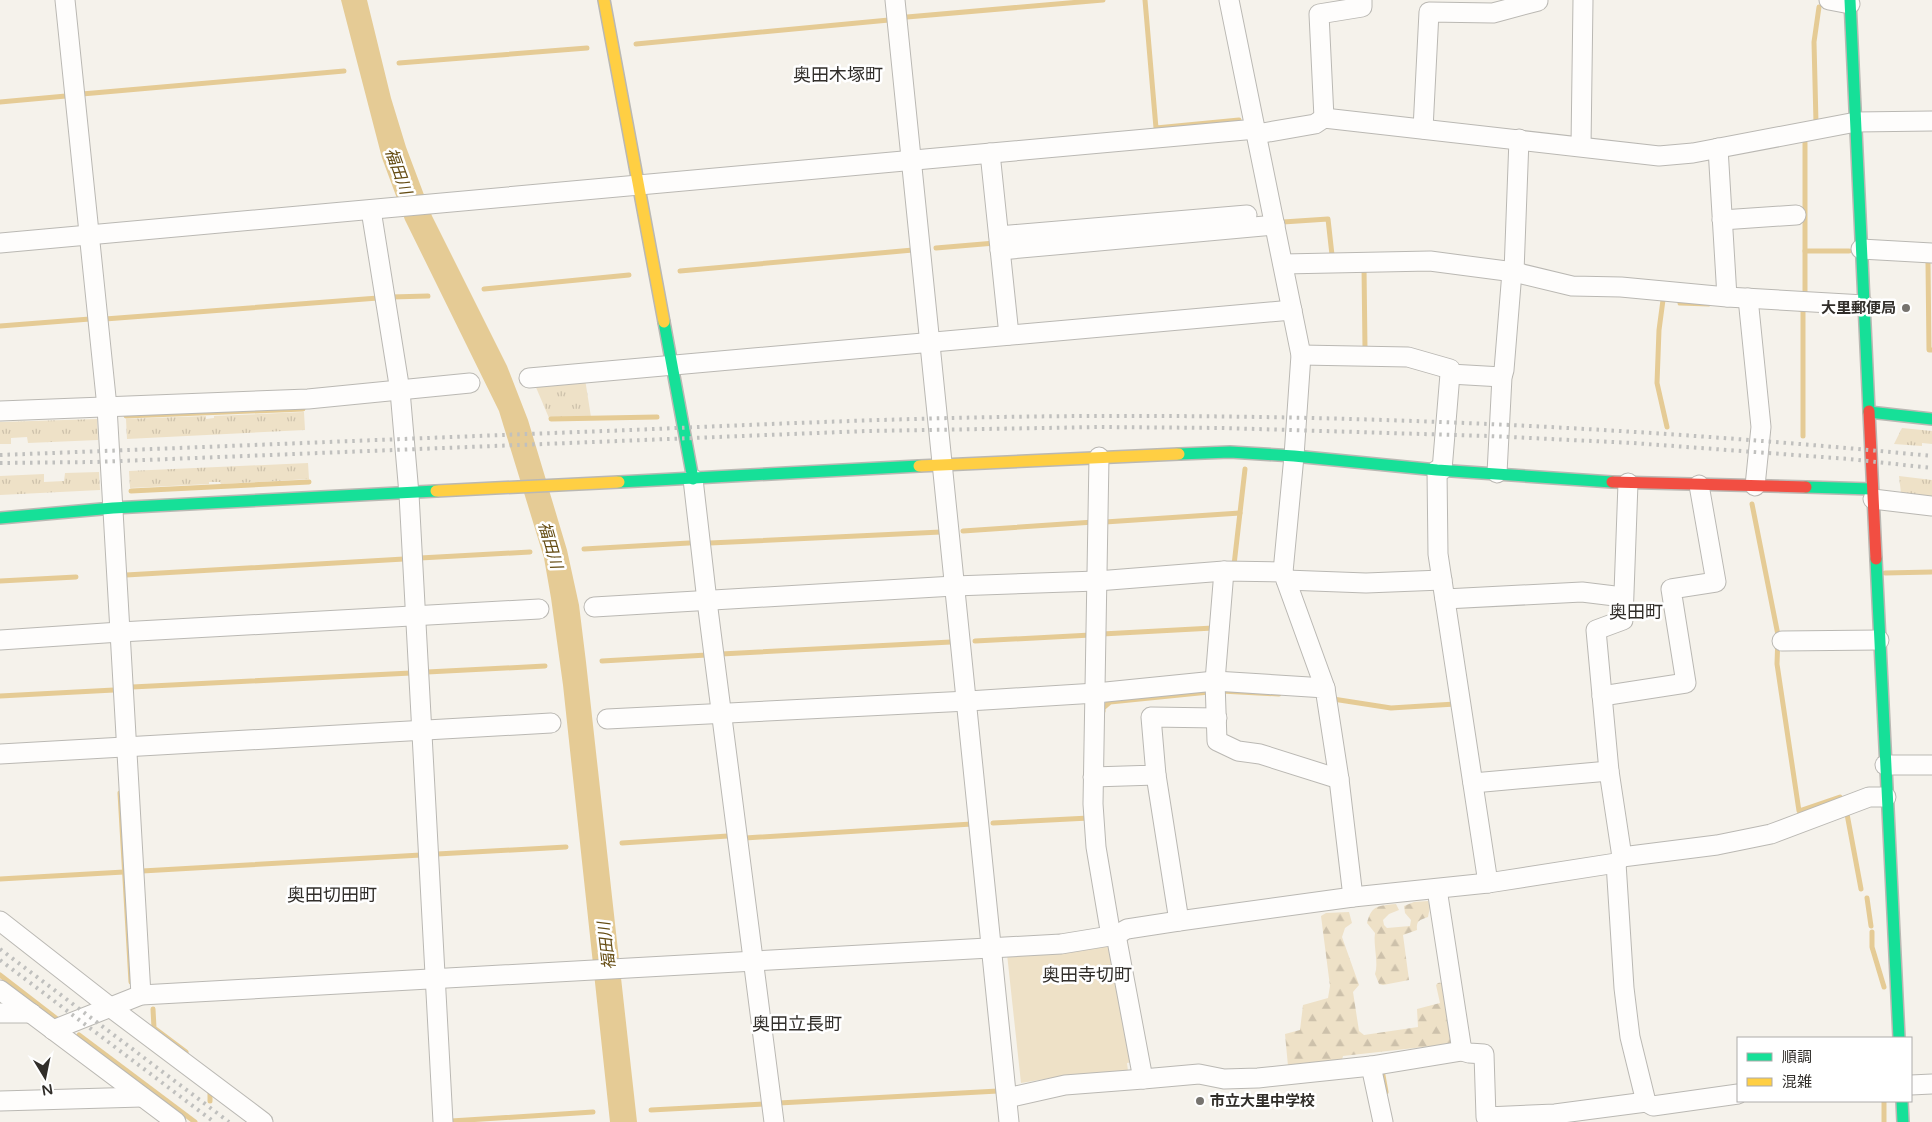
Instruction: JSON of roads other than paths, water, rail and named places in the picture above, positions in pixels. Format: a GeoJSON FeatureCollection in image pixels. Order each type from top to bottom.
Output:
{"type":"FeatureCollection","features":[{"type":"Feature","properties":{"kind":"street"},"geometry":{"type":"LineString","coordinates":[[65,0],[107,407],[141,995]]}},
{"type":"Feature","properties":{"kind":"street"},"geometry":{"type":"LineString","coordinates":[[604,0],[693,479],[774,1122]]}},
{"type":"Feature","properties":{"kind":"street"},"geometry":{"type":"LineString","coordinates":[[895,0],[954,586],[968,701],[1009,1122]]}},
{"type":"Feature","properties":{"kind":"street"},"geometry":{"type":"LineString","coordinates":[[1230,0],[1301,355],[1284,576],[1325,688],[1339,779],[1353,898]]}},
{"type":"Feature","properties":{"kind":"street"},"geometry":{"type":"LineString","coordinates":[[1324,118],[1319,14],[1362,7],[1362,0]]}},
{"type":"Feature","properties":{"kind":"street"},"geometry":{"type":"LineString","coordinates":[[1424,129],[1429,6],[1493,13],[1538,0],[1548,0]]}},
{"type":"Feature","properties":{"kind":"street"},"geometry":{"type":"LineString","coordinates":[[1581,146],[1583,0]]}},
{"type":"Feature","properties":{"kind":"street"},"geometry":{"type":"LineString","coordinates":[[1829,0],[1850,2],[1884,765],[1899,1037]]}},
{"type":"Feature","properties":{"kind":"street"},"geometry":{"type":"LineString","coordinates":[[0,243],[639,184],[1257,131],[1315,124],[1324,118],[1659,156],[1693,153],[1856,122],[1932,121]]}},
{"type":"Feature","properties":{"kind":"street"},"geometry":{"type":"LineString","coordinates":[[1497,473],[1502,377],[1513,272],[1519,139]]}},
{"type":"Feature","properties":{"kind":"street"},"geometry":{"type":"LineString","coordinates":[[1718,148],[1726,297]]}},
{"type":"Feature","properties":{"kind":"street"},"geometry":{"type":"LineString","coordinates":[[990,153],[1009,335]]}},
{"type":"Feature","properties":{"kind":"street"},"geometry":{"type":"LineString","coordinates":[[371,210],[400,391],[409,494],[443,1122]]}},
{"type":"Feature","properties":{"kind":"street"},"geometry":{"type":"LineString","coordinates":[[1722,220],[1796,215]]}},
{"type":"Feature","properties":{"kind":"street"},"geometry":{"type":"LineString","coordinates":[[999,243],[1274,219]]}},
{"type":"Feature","properties":{"kind":"street"},"geometry":{"type":"LineString","coordinates":[[1861,249],[1932,253]]}},
{"type":"Feature","properties":{"kind":"street"},"geometry":{"type":"LineString","coordinates":[[1283,264],[1430,261],[1513,272],[1572,286],[1621,287],[1726,297],[1864,305]]}},
{"type":"Feature","properties":{"kind":"street"},"geometry":{"type":"LineString","coordinates":[[1748,298],[1761,427],[1755,486]]}},
{"type":"Feature","properties":{"kind":"street"},"geometry":{"type":"LineString","coordinates":[[528,378],[1292,310]]}},
{"type":"Feature","properties":{"kind":"street"},"geometry":{"type":"LineString","coordinates":[[1301,355],[1408,357],[1450,369],[1439,470],[1437,544],[1488,883]]}},
{"type":"Feature","properties":{"kind":"street"},"geometry":{"type":"LineString","coordinates":[[1450,374],[1502,377]]}},
{"type":"Feature","properties":{"kind":"street"},"geometry":{"type":"LineString","coordinates":[[0,411],[308,399],[470,383]]}},
{"type":"Feature","properties":{"kind":"street"},"geometry":{"type":"LineString","coordinates":[[1869,412],[1932,419]]}},
{"type":"Feature","properties":{"kind":"street"},"geometry":{"type":"LineString","coordinates":[[0,518],[113,508],[1099,457],[1230,452],[1294,456],[1439,470],[1628,483],[1755,486],[1872,494],[1932,506]]}},
{"type":"Feature","properties":{"kind":"street"},"geometry":{"type":"LineString","coordinates":[[1099,457],[1093,777],[1096,847],[1143,1079]]}},
{"type":"Feature","properties":{"kind":"street"},"geometry":{"type":"LineString","coordinates":[[1628,483],[1623,620],[1596,630],[1619,860],[1624,988],[1629,1028],[1652,1110]]}},
{"type":"Feature","properties":{"kind":"street"},"geometry":{"type":"LineString","coordinates":[[1602,696],[1686,684],[1671,589],[1716,582],[1699,485]]}},
{"type":"Feature","properties":{"kind":"street"},"geometry":{"type":"LineString","coordinates":[[594,607],[954,586],[1097,581],[1224,570],[1366,583],[1442,580]]}},
{"type":"Feature","properties":{"kind":"street"},"geometry":{"type":"LineString","coordinates":[[1224,570],[1215,680],[1217,741],[1238,750],[1260,754],[1339,779]]}},
{"type":"Feature","properties":{"kind":"street"},"geometry":{"type":"LineString","coordinates":[[1445,599],[1582,592],[1623,597]]}},
{"type":"Feature","properties":{"kind":"street"},"geometry":{"type":"LineString","coordinates":[[0,640],[539,609]]}},
{"type":"Feature","properties":{"kind":"street"},"geometry":{"type":"LineString","coordinates":[[1782,641],[1879,640]]}},
{"type":"Feature","properties":{"kind":"street"},"geometry":{"type":"LineString","coordinates":[[607,719],[1096,693],[1215,680],[1325,688]]}},
{"type":"Feature","properties":{"kind":"street"},"geometry":{"type":"LineString","coordinates":[[1179,921],[1156,775],[1150,716],[1216,718]]}},
{"type":"Feature","properties":{"kind":"street"},"geometry":{"type":"LineString","coordinates":[[0,754],[551,723]]}},
{"type":"Feature","properties":{"kind":"street"},"geometry":{"type":"LineString","coordinates":[[1884,765],[1932,765]]}},
{"type":"Feature","properties":{"kind":"street"},"geometry":{"type":"LineString","coordinates":[[1473,782],[1609,770]]}},
{"type":"Feature","properties":{"kind":"street"},"geometry":{"type":"LineString","coordinates":[[1093,777],[1156,775]]}},
{"type":"Feature","properties":{"kind":"street"},"geometry":{"type":"LineString","coordinates":[[53,1030],[141,995],[1061,944],[1114,936],[1127,929],[1179,921],[1353,898],[1488,883],[1717,845],[1771,834],[1869,798],[1886,796]]}},
{"type":"Feature","properties":{"kind":"street"},"geometry":{"type":"LineString","coordinates":[[1437,889],[1462,1051]]}},
{"type":"Feature","properties":{"kind":"street"},"geometry":{"type":"LineString","coordinates":[[0,921],[110,1007],[263,1122]]}},
{"type":"Feature","properties":{"kind":"street"},"geometry":{"type":"LineString","coordinates":[[0,990],[176,1122]]}},
{"type":"Feature","properties":{"kind":"street"},"geometry":{"type":"LineString","coordinates":[[0,1014],[32,1013]]}},
{"type":"Feature","properties":{"kind":"street"},"geometry":{"type":"LineString","coordinates":[[1007,1098],[1065,1086],[1199,1074],[1224,1079],[1258,1078],[1371,1066],[1462,1051],[1469,1054],[1484,1054],[1486,1117],[1652,1110],[1737,1094]]}},
{"type":"Feature","properties":{"kind":"street"},"geometry":{"type":"LineString","coordinates":[[1371,1066],[1383,1122]]}},
{"type":"Feature","properties":{"kind":"street"},"geometry":{"type":"LineString","coordinates":[[1912,1085],[1932,1084]]}},
{"type":"Feature","properties":{"kind":"street"},"geometry":{"type":"LineString","coordinates":[[0,1101],[142,1097]]}},
{"type":"Feature","properties":{"kind":"street"},"geometry":{"type":"LineString","coordinates":[[1902,1102],[1903,1122]]}},
{"type":"Feature","properties":{"kind":"water","name":"福田川"},"geometry":{"type":"Polygon","coordinates":[[[341,0],[367,0],[391,98],[406,147],[432,216],[507,366],[528,420],[567,550],[579,605],[586,662],[637,1122],[610,1122],[563,685],[544,558],[499,411],[405,220],[382,158],[341,0]]]}},
{"type":"Feature","properties":{"kind":"waterway"},"geometry":{"type":"LineString","coordinates":[[907,17],[1103,0]]}},
{"type":"Feature","properties":{"kind":"waterway"},"geometry":{"type":"LineString","coordinates":[[1145,0],[1156,128],[1239,120]]}},
{"type":"Feature","properties":{"kind":"waterway"},"geometry":{"type":"LineString","coordinates":[[1816,123],[1814,42],[1819,7]]}},
{"type":"Feature","properties":{"kind":"waterway"},"geometry":{"type":"LineString","coordinates":[[636,44],[889,20]]}},
{"type":"Feature","properties":{"kind":"waterway"},"geometry":{"type":"LineString","coordinates":[[399,63],[587,48]]}},
{"type":"Feature","properties":{"kind":"waterway"},"geometry":{"type":"LineString","coordinates":[[82,94],[344,71]]}},
{"type":"Feature","properties":{"kind":"waterway"},"geometry":{"type":"LineString","coordinates":[[0,102],[66,96]]}},
{"type":"Feature","properties":{"kind":"waterway"},"geometry":{"type":"LineString","coordinates":[[1805,143],[1805,296]]}},
{"type":"Feature","properties":{"kind":"waterway"},"geometry":{"type":"LineString","coordinates":[[1283,222],[1328,219],[1332,255],[1335,258]]}},
{"type":"Feature","properties":{"kind":"waterway"},"geometry":{"type":"LineString","coordinates":[[936,248],[995,243]]}},
{"type":"Feature","properties":{"kind":"waterway"},"geometry":{"type":"LineString","coordinates":[[680,271],[913,250]]}},
{"type":"Feature","properties":{"kind":"waterway"},"geometry":{"type":"LineString","coordinates":[[1805,251],[1849,251]]}},
{"type":"Feature","properties":{"kind":"waterway"},"geometry":{"type":"LineString","coordinates":[[1928,263],[1929,350],[1932,350]]}},
{"type":"Feature","properties":{"kind":"waterway"},"geometry":{"type":"LineString","coordinates":[[1364,267],[1365,349],[1369,349]]}},
{"type":"Feature","properties":{"kind":"waterway"},"geometry":{"type":"LineString","coordinates":[[484,289],[629,275]]}},
{"type":"Feature","properties":{"kind":"waterway"},"geometry":{"type":"LineString","coordinates":[[391,297],[428,296]]}},
{"type":"Feature","properties":{"kind":"waterway"},"geometry":{"type":"LineString","coordinates":[[105,319],[378,298]]}},
{"type":"Feature","properties":{"kind":"waterway"},"geometry":{"type":"LineString","coordinates":[[1663,300],[1659,330],[1657,383],[1667,427]]}},
{"type":"Feature","properties":{"kind":"waterway"},"geometry":{"type":"LineString","coordinates":[[1680,303],[1709,304]]}},
{"type":"Feature","properties":{"kind":"waterway"},"geometry":{"type":"LineString","coordinates":[[1800,309],[1803,309],[1803,436]]}},
{"type":"Feature","properties":{"kind":"waterway"},"geometry":{"type":"LineString","coordinates":[[0,326],[90,319]]}},
{"type":"Feature","properties":{"kind":"waterway"},"geometry":{"type":"LineString","coordinates":[[126,416],[303,409]]}},
{"type":"Feature","properties":{"kind":"waterway"},"geometry":{"type":"LineString","coordinates":[[551,419],[657,417]]}},
{"type":"Feature","properties":{"kind":"waterway"},"geometry":{"type":"LineString","coordinates":[[1234,565],[1245,469]]}},
{"type":"Feature","properties":{"kind":"waterway"},"geometry":{"type":"LineString","coordinates":[[131,491],[309,482]]}},
{"type":"Feature","properties":{"kind":"waterway"},"geometry":{"type":"LineString","coordinates":[[1752,504],[1778,635],[1777,664],[1799,811],[1840,797]]}},
{"type":"Feature","properties":{"kind":"waterway"},"geometry":{"type":"LineString","coordinates":[[1105,522],[1240,513]]}},
{"type":"Feature","properties":{"kind":"waterway"},"geometry":{"type":"LineString","coordinates":[[963,531],[1094,522]]}},
{"type":"Feature","properties":{"kind":"waterway"},"geometry":{"type":"LineString","coordinates":[[710,543],[941,532]]}},
{"type":"Feature","properties":{"kind":"waterway"},"geometry":{"type":"LineString","coordinates":[[584,549],[689,543]]}},
{"type":"Feature","properties":{"kind":"waterway"},"geometry":{"type":"LineString","coordinates":[[420,558],[530,552]]}},
{"type":"Feature","properties":{"kind":"waterway"},"geometry":{"type":"LineString","coordinates":[[126,575],[404,559]]}},
{"type":"Feature","properties":{"kind":"waterway"},"geometry":{"type":"LineString","coordinates":[[1885,573],[1932,572]]}},
{"type":"Feature","properties":{"kind":"waterway"},"geometry":{"type":"LineString","coordinates":[[0,581],[76,577]]}},
{"type":"Feature","properties":{"kind":"waterway"},"geometry":{"type":"LineString","coordinates":[[1102,634],[1213,628]]}},
{"type":"Feature","properties":{"kind":"waterway"},"geometry":{"type":"LineString","coordinates":[[975,641],[1091,635]]}},
{"type":"Feature","properties":{"kind":"waterway"},"geometry":{"type":"LineString","coordinates":[[721,654],[951,642]]}},
{"type":"Feature","properties":{"kind":"waterway"},"geometry":{"type":"LineString","coordinates":[[602,661],[707,655]]}},
{"type":"Feature","properties":{"kind":"waterway"},"geometry":{"type":"LineString","coordinates":[[427,672],[545,666]]}},
{"type":"Feature","properties":{"kind":"waterway"},"geometry":{"type":"LineString","coordinates":[[132,687],[411,673]]}},
{"type":"Feature","properties":{"kind":"waterway"},"geometry":{"type":"LineString","coordinates":[[0,696],[114,690]]}},
{"type":"Feature","properties":{"kind":"waterway"},"geometry":{"type":"LineString","coordinates":[[1221,691],[1279,694]]}},
{"type":"Feature","properties":{"kind":"waterway"},"geometry":{"type":"LineString","coordinates":[[1103,711],[1103,708],[1110,702],[1209,692]]}},
{"type":"Feature","properties":{"kind":"waterway"},"geometry":{"type":"LineString","coordinates":[[1333,699],[1391,708],[1455,704]]}},
{"type":"Feature","properties":{"kind":"waterway"},"geometry":{"type":"LineString","coordinates":[[120,793],[131,982]]}},
{"type":"Feature","properties":{"kind":"waterway"},"geometry":{"type":"LineString","coordinates":[[1847,814],[1861,889]]}},
{"type":"Feature","properties":{"kind":"waterway"},"geometry":{"type":"LineString","coordinates":[[993,823],[1089,818]]}},
{"type":"Feature","properties":{"kind":"waterway"},"geometry":{"type":"LineString","coordinates":[[745,838],[972,824]]}},
{"type":"Feature","properties":{"kind":"waterway"},"geometry":{"type":"LineString","coordinates":[[622,843],[728,836]]}},
{"type":"Feature","properties":{"kind":"waterway"},"geometry":{"type":"LineString","coordinates":[[437,854],[566,847]]}},
{"type":"Feature","properties":{"kind":"waterway"},"geometry":{"type":"LineString","coordinates":[[142,871],[421,855]]}},
{"type":"Feature","properties":{"kind":"waterway"},"geometry":{"type":"LineString","coordinates":[[0,879],[124,872]]}},
{"type":"Feature","properties":{"kind":"waterway"},"geometry":{"type":"LineString","coordinates":[[1867,898],[1871,926]]}},
{"type":"Feature","properties":{"kind":"waterway"},"geometry":{"type":"LineString","coordinates":[[1872,932],[1872,947],[1884,987]]}},
{"type":"Feature","properties":{"kind":"waterway"},"geometry":{"type":"LineString","coordinates":[[0,975],[57,1019]]}},
{"type":"Feature","properties":{"kind":"waterway"},"geometry":{"type":"LineString","coordinates":[[153,1009],[154,1028],[186,1052]]}},
{"type":"Feature","properties":{"kind":"waterway"},"geometry":{"type":"LineString","coordinates":[[79,1035],[195,1122]]}},
{"type":"Feature","properties":{"kind":"waterway"},"geometry":{"type":"LineString","coordinates":[[1382,1070],[1386,1092]]}},
{"type":"Feature","properties":{"kind":"waterway"},"geometry":{"type":"LineString","coordinates":[[779,1103],[998,1091]]}},
{"type":"Feature","properties":{"kind":"waterway"},"geometry":{"type":"LineString","coordinates":[[210,1092],[210,1101]]}},
{"type":"Feature","properties":{"kind":"waterway"},"geometry":{"type":"LineString","coordinates":[[1884,1102],[1884,1122]]}},
{"type":"Feature","properties":{"kind":"waterway"},"geometry":{"type":"LineString","coordinates":[[651,1110],[764,1104]]}},
{"type":"Feature","properties":{"kind":"waterway"},"geometry":{"type":"LineString","coordinates":[[451,1121],[593,1112]]}},
{"type":"Feature","properties":{"kind":"railway"},"geometry":{"type":"LineString","coordinates":[[0,455],[869,420],[988,417],[1210,416],[1417,421],[1623,431],[1829,446],[1932,456]]}},
{"type":"Feature","properties":{"kind":"railway"},"geometry":{"type":"LineString","coordinates":[[0,463],[95,462],[867,431],[1101,427],[1223,428],[1489,436],[1633,443],[1849,459],[1932,468]]}},
{"type":"Feature","properties":{"kind":"railway"},"geometry":{"type":"LineString","coordinates":[[0,949],[229,1122]]}},
{"type":"Feature","properties":{"kind":"railway"},"geometry":{"type":"LineString","coordinates":[[0,960],[214,1122]]}},
{"type":"Feature","properties":{"kind":"place","name":"大里郵便局"},"geometry":{"type":"Point","coordinates":[1906,308]}},
{"type":"Feature","properties":{"kind":"place","name":"市立大里中学校"},"geometry":{"type":"Point","coordinates":[1200,1101]}},
{"type":"Feature","properties":{"kind":"district","name":"奥田木塚町"},"geometry":{"type":"Point","coordinates":[838,75]}},
{"type":"Feature","properties":{"kind":"district","name":"奥田町"},"geometry":{"type":"Point","coordinates":[1636,612]}},
{"type":"Feature","properties":{"kind":"district","name":"奥田切田町"},"geometry":{"type":"Point","coordinates":[332,895]}},
{"type":"Feature","properties":{"kind":"district","name":"奥田寺切町"},"geometry":{"type":"Point","coordinates":[1087,975]}},
{"type":"Feature","properties":{"kind":"district","name":"奥田立長町"},"geometry":{"type":"Point","coordinates":[797,1024]}}]}
